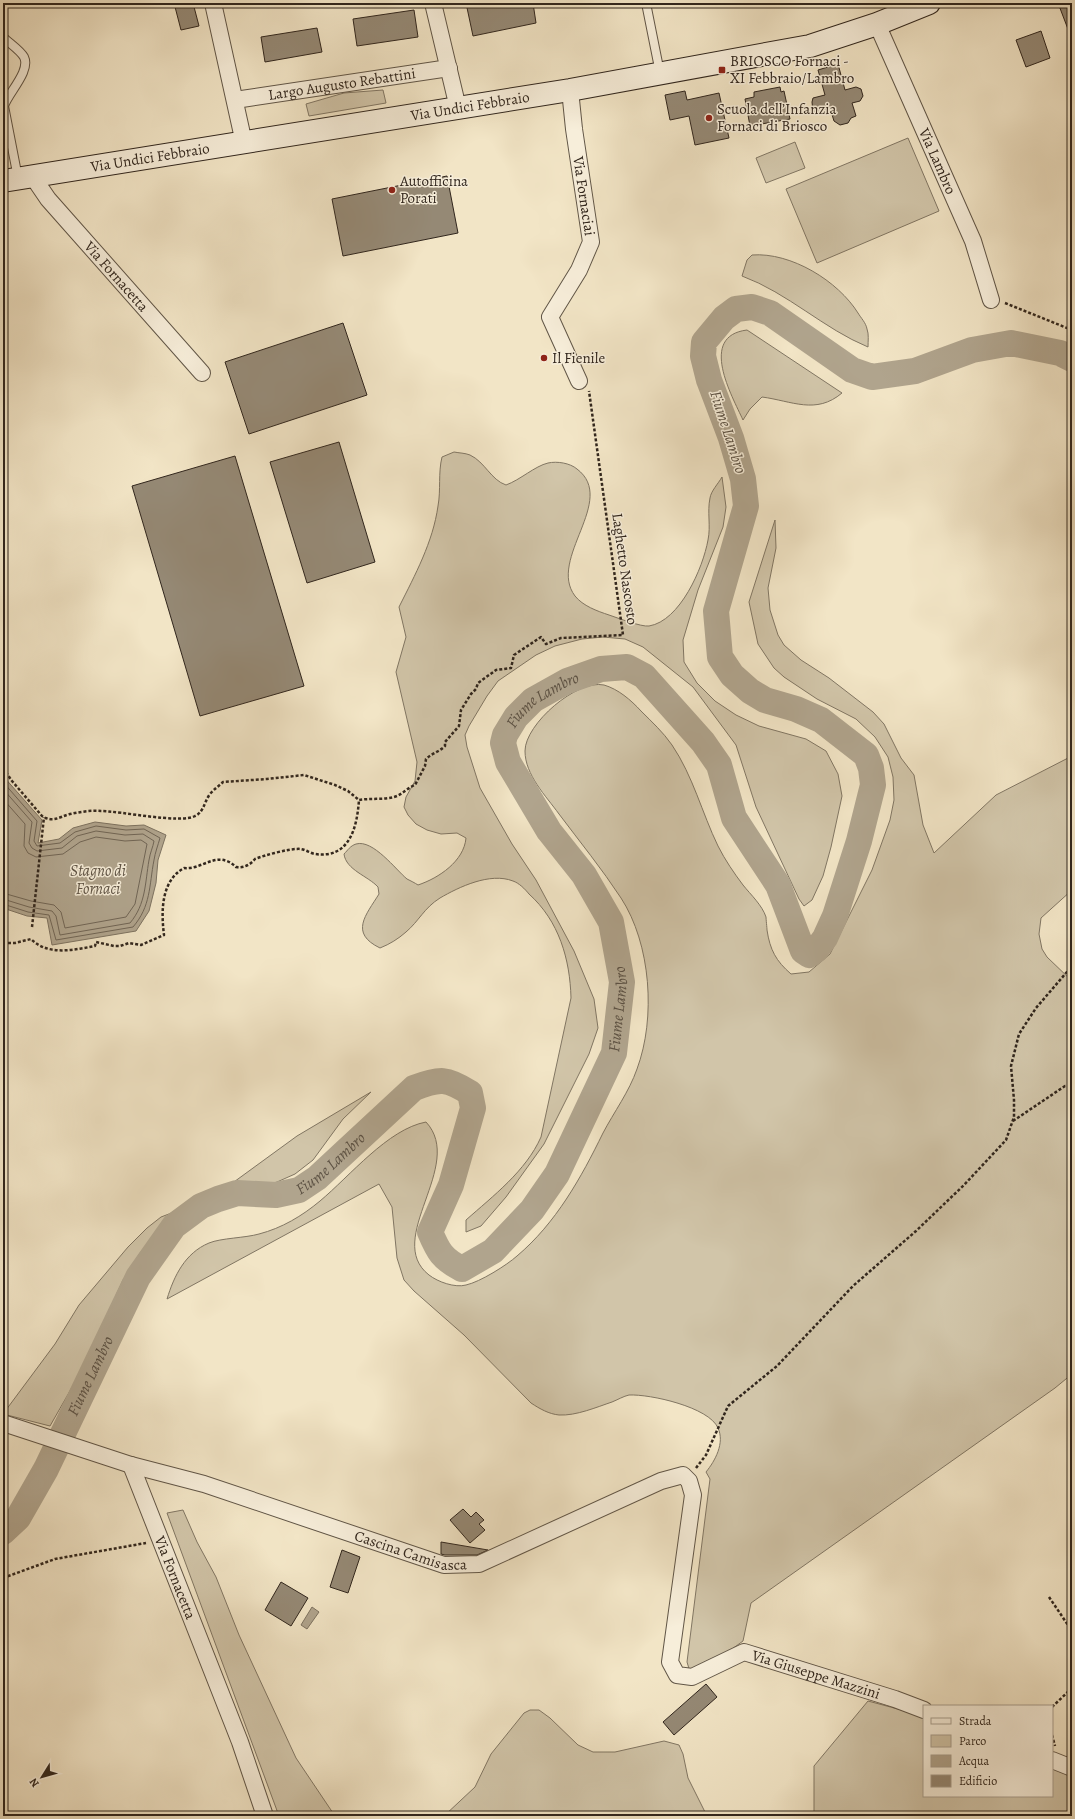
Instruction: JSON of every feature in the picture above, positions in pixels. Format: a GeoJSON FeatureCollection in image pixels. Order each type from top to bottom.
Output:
{"type":"FeatureCollection","features":[{"type":"Feature","properties":{"kind":"street"},"geometry":{"type":"LineString","coordinates":[[214,3],[244,143]]}},
{"type":"Feature","properties":{"kind":"street"},"geometry":{"type":"LineString","coordinates":[[433,3],[458,108]]}},
{"type":"Feature","properties":{"kind":"street","name":"Via Undici Febbraio"},"geometry":{"type":"LineString","coordinates":[[18,179],[570,90],[810,46],[877,24],[929,3]]}},
{"type":"Feature","properties":{"kind":"street","name":"Via Lambro"},"geometry":{"type":"LineString","coordinates":[[877,24],[973,241],[991,300]]}},
{"type":"Feature","properties":{"kind":"street","name":"Largo Augusto Rebattini"},"geometry":{"type":"LineString","coordinates":[[235,100],[448,68]]}},
{"type":"Feature","properties":{"kind":"street","name":"Via Fornaciai"},"geometry":{"type":"LineString","coordinates":[[570,90],[574,128],[591,242],[579,270],[550,317],[584,386]]}},
{"type":"Feature","properties":{"kind":"street","name":"Via Fornacetta"},"geometry":{"type":"LineString","coordinates":[[18,179],[48,199],[202,373]]}},
{"type":"Feature","properties":{"kind":"street"},"geometry":{"type":"LineString","coordinates":[[3,1423],[87,1449],[131,1465]]}},
{"type":"Feature","properties":{"kind":"street","name":"Via Fornacetta"},"geometry":{"type":"LineString","coordinates":[[131,1465],[160,1542],[240,1742],[265,1816]]}},
{"type":"Feature","properties":{"kind":"street","name":"Cascina Camisasca"},"geometry":{"type":"LineString","coordinates":[[131,1465],[204,1484],[444,1565],[478,1564],[661,1481],[683,1475]]}},
{"type":"Feature","properties":{"kind":"street","name":"Via Giuseppe Mazzini"},"geometry":{"type":"LineString","coordinates":[[683,1475],[689,1481],[693,1495],[670,1662],[677,1675],[692,1677],[744,1652],[895,1699],[923,1710]]}},
{"type":"Feature","properties":{"kind":"street"},"geometry":{"type":"LineString","coordinates":[[1053,1760],[1072,1768]]}},
{"type":"Feature","properties":{"kind":"lane"},"geometry":{"type":"LineString","coordinates":[[646,3],[660,74]]}},
{"type":"Feature","properties":{"kind":"lane"},"geometry":{"type":"LineString","coordinates":[[3,37],[24,57],[25,63],[22,74],[6,98],[3,106],[18,179]]}},
{"type":"Feature","properties":{"kind":"path"},"geometry":{"type":"LineString","coordinates":[[991,300],[1012,304],[1072,330]]}},
{"type":"Feature","properties":{"kind":"path","name":"Laghetto Nascosto"},"geometry":{"type":"LineString","coordinates":[[359,800],[393,798],[401,794],[407,788],[415,785],[425,766],[426,758],[432,753],[439,752],[445,746],[445,742],[459,726],[461,710],[470,694],[476,689],[478,683],[496,670],[511,668],[514,655],[541,638],[546,644],[561,638],[623,635],[584,386]]}},
{"type":"Feature","properties":{"kind":"path"},"geometry":{"type":"LineString","coordinates":[[3,768],[12,781],[44,817],[49,820],[58,820],[69,814],[101,811],[170,818],[194,817],[202,810],[209,795],[223,782],[267,780],[304,775],[335,785],[348,791],[359,800],[356,823],[349,841],[332,853],[315,854],[297,849],[255,859],[242,868],[236,867],[229,861],[221,860],[203,862],[193,869],[184,868],[178,872],[173,876],[163,901],[164,935],[156,940],[146,941],[141,945],[128,943],[120,946],[96,942],[95,946],[63,951],[54,951],[37,945],[31,939],[15,943],[3,942]]}},
{"type":"Feature","properties":{"kind":"path"},"geometry":{"type":"LineString","coordinates":[[32,927],[44,817]]}},
{"type":"Feature","properties":{"kind":"path"},"geometry":{"type":"LineString","coordinates":[[683,1475],[695,1469],[706,1455],[728,1406],[778,1366],[853,1286],[916,1231],[964,1185],[1006,1140],[1013,1122],[1014,1100],[1011,1066],[1019,1034],[1036,1008],[1072,966]]}},
{"type":"Feature","properties":{"kind":"path"},"geometry":{"type":"LineString","coordinates":[[1013,1122],[1065,1086],[1072,1086]]}},
{"type":"Feature","properties":{"kind":"path"},"geometry":{"type":"LineString","coordinates":[[3,1578],[55,1559],[100,1550],[160,1542]]}},
{"type":"Feature","properties":{"kind":"path"},"geometry":{"type":"LineString","coordinates":[[1049,1597],[1072,1631]]}},
{"type":"Feature","properties":{"kind":"path"},"geometry":{"type":"LineString","coordinates":[[1053,1706],[1072,1688]]}},
{"type":"Feature","properties":{"kind":"path"},"geometry":{"type":"LineString","coordinates":[[1053,1739],[1055,1746],[1053,1749]]}},
{"type":"Feature","properties":{"kind":"green space"},"geometry":{"type":"Polygon","coordinates":[[[383,90],[386,103],[309,116],[306,104],[344,93],[383,90]]]}},
{"type":"Feature","properties":{"kind":"green space"},"geometry":{"type":"Polygon","coordinates":[[[908,138],[939,211],[817,263],[786,189],[908,138]]]}},
{"type":"Feature","properties":{"kind":"green space"},"geometry":{"type":"Polygon","coordinates":[[[795,142],[805,168],[766,183],[756,158],[795,142]]]}},
{"type":"Feature","properties":{"kind":"green space"},"geometry":{"type":"Polygon","coordinates":[[[752,255],[767,255],[782,258],[812,271],[826,280],[849,301],[865,323],[868,333],[868,347],[836,331],[775,292],[742,276],[747,260],[752,255]]]}},
{"type":"Feature","properties":{"kind":"green space"},"geometry":{"type":"Polygon","coordinates":[[[747,330],[842,393],[832,400],[813,405],[804,405],[762,397],[750,409],[743,420],[727,383],[722,368],[721,355],[724,343],[732,335],[747,330]]]}},
{"type":"Feature","properties":{"kind":"green space"},"geometry":{"type":"Polygon","coordinates":[[[454,452],[468,454],[475,458],[496,479],[506,485],[548,463],[563,463],[571,465],[577,469],[588,482],[590,497],[587,513],[569,565],[569,581],[575,596],[582,603],[595,610],[645,626],[660,622],[671,614],[688,592],[701,565],[708,540],[709,503],[711,495],[722,477],[726,507],[723,527],[698,590],[683,640],[684,662],[697,683],[715,701],[736,715],[759,726],[806,739],[826,751],[838,774],[842,796],[823,876],[812,900],[804,906],[799,899],[756,807],[736,745],[693,687],[643,647],[625,639],[603,637],[582,639],[555,646],[536,655],[498,681],[469,726],[465,735],[467,747],[480,788],[512,844],[536,880],[574,951],[594,999],[598,1028],[589,1054],[544,1144],[506,1197],[481,1226],[466,1232],[466,1220],[518,1172],[535,1149],[541,1137],[571,998],[568,969],[561,942],[548,916],[524,888],[513,881],[495,878],[465,885],[440,898],[430,906],[403,935],[380,948],[365,936],[363,930],[365,916],[379,894],[378,887],[353,869],[346,860],[344,854],[356,844],[370,846],[384,856],[407,879],[418,885],[434,878],[449,868],[461,854],[464,846],[466,838],[457,833],[441,834],[427,830],[416,824],[408,815],[404,807],[406,797],[415,781],[417,762],[396,672],[406,637],[399,607],[423,558],[436,519],[442,457],[454,452]]]}},
{"type":"Feature","properties":{"kind":"green space"},"geometry":{"type":"Polygon","coordinates":[[[775,520],[776,548],[768,588],[770,610],[778,635],[784,645],[801,660],[829,678],[873,712],[884,724],[901,758],[914,775],[923,825],[934,853],[996,795],[1072,756],[1072,890],[1041,918],[1039,934],[1042,949],[1047,957],[1072,981],[1072,1374],[1055,1388],[751,1603],[743,1641],[695,1676],[690,1672],[687,1662],[710,1479],[706,1472],[713,1463],[720,1446],[720,1434],[718,1428],[703,1414],[678,1403],[638,1395],[629,1395],[586,1411],[566,1415],[548,1412],[531,1403],[464,1335],[414,1291],[404,1280],[397,1258],[392,1207],[379,1184],[167,1299],[173,1282],[182,1266],[193,1253],[201,1247],[214,1241],[259,1234],[291,1221],[306,1212],[332,1191],[384,1143],[412,1126],[426,1122],[436,1139],[437,1159],[432,1180],[418,1222],[415,1242],[417,1260],[429,1275],[447,1284],[457,1286],[466,1285],[486,1277],[513,1260],[531,1243],[556,1214],[586,1167],[603,1133],[626,1094],[637,1069],[643,1049],[647,1027],[647,982],[644,959],[639,937],[631,916],[621,898],[591,856],[537,785],[528,768],[526,760],[525,751],[527,740],[534,728],[554,706],[567,696],[580,689],[593,685],[604,685],[614,689],[633,703],[669,740],[686,769],[712,833],[721,851],[736,876],[759,904],[764,913],[766,917],[768,937],[774,955],[786,969],[791,974],[809,972],[830,954],[872,870],[890,820],[894,800],[893,777],[888,757],[875,737],[856,719],[817,699],[784,677],[774,668],[758,644],[749,602],[775,520]]]}},
{"type":"Feature","properties":{"kind":"green space"},"geometry":{"type":"Polygon","coordinates":[[[371,1092],[343,1119],[313,1160],[295,1174],[268,1186],[187,1212],[172,1220],[156,1234],[140,1253],[123,1280],[83,1368],[50,1426],[3,1414],[55,1344],[79,1305],[128,1247],[147,1228],[161,1217],[203,1201],[227,1187],[297,1136],[371,1092]]]}},
{"type":"Feature","properties":{"kind":"green space"},"geometry":{"type":"Polygon","coordinates":[[[183,1510],[197,1542],[216,1577],[239,1635],[296,1758],[335,1816],[279,1816],[167,1513],[183,1510]]]}},
{"type":"Feature","properties":{"kind":"green space"},"geometry":{"type":"Polygon","coordinates":[[[868,1701],[923,1716],[923,1797],[1053,1797],[1053,1767],[1072,1776],[1072,1816],[814,1816],[814,1766],[868,1701]]]}},
{"type":"Feature","properties":{"kind":"green space"},"geometry":{"type":"Polygon","coordinates":[[[530,1710],[539,1710],[550,1718],[578,1745],[593,1752],[615,1752],[664,1741],[679,1745],[683,1754],[688,1778],[707,1816],[444,1816],[475,1787],[491,1754],[524,1713],[530,1710]]]}},
{"type":"Feature","properties":{"kind":"water","name":"Stagno di Fornaci"},"geometry":{"type":"Polygon","coordinates":[[[3,776],[42,820],[38,843],[59,839],[73,828],[95,822],[126,826],[144,825],[166,835],[158,860],[156,883],[149,911],[136,931],[52,945],[47,918],[27,916],[3,908],[3,776]]]}},
{"type":"Feature","properties":{"kind":"water"},"geometry":{"type":"Polygon","coordinates":[[[312,1607],[319,1612],[307,1629],[301,1625],[312,1607]]]}},
{"type":"Feature","properties":{"kind":"building"},"geometry":{"type":"Polygon","coordinates":[[[174,3],[193,3],[199,26],[181,30],[174,3]]]}},
{"type":"Feature","properties":{"kind":"building"},"geometry":{"type":"Polygon","coordinates":[[[466,3],[533,3],[536,23],[473,36],[466,3]]]}},
{"type":"Feature","properties":{"kind":"building"},"geometry":{"type":"Polygon","coordinates":[[[1058,3],[1072,3],[1072,37],[1071,37],[1058,3]]]}},
{"type":"Feature","properties":{"kind":"building"},"geometry":{"type":"Polygon","coordinates":[[[414,10],[418,37],[357,46],[353,19],[414,10]]]}},
{"type":"Feature","properties":{"kind":"building"},"geometry":{"type":"Polygon","coordinates":[[[317,28],[322,52],[265,62],[261,37],[317,28]]]}},
{"type":"Feature","properties":{"kind":"building"},"geometry":{"type":"Polygon","coordinates":[[[1041,31],[1050,58],[1026,67],[1016,40],[1041,31]]]}},
{"type":"Feature","properties":{"kind":"building"},"geometry":{"type":"Polygon","coordinates":[[[838,64],[845,90],[856,87],[861,89],[863,96],[860,101],[852,103],[856,116],[851,118],[848,123],[840,125],[834,121],[830,108],[813,112],[812,102],[813,98],[825,95],[818,70],[838,64]]]}},
{"type":"Feature","properties":{"kind":"building"},"geometry":{"type":"Polygon","coordinates":[[[780,87],[781,92],[784,91],[790,119],[750,126],[745,99],[754,97],[754,92],[780,87]]]}},
{"type":"Feature","properties":{"kind":"building"},"geometry":{"type":"Polygon","coordinates":[[[685,91],[687,100],[719,93],[729,138],[695,145],[689,116],[670,120],[665,95],[685,91]]]}},
{"type":"Feature","properties":{"kind":"building"},"geometry":{"type":"Polygon","coordinates":[[[447,176],[458,233],[343,256],[332,199],[447,176]]]}},
{"type":"Feature","properties":{"kind":"building"},"geometry":{"type":"Polygon","coordinates":[[[343,323],[367,395],[249,434],[225,362],[343,323]]]}},
{"type":"Feature","properties":{"kind":"building"},"geometry":{"type":"Polygon","coordinates":[[[339,442],[375,562],[307,583],[270,462],[339,442]]]}},
{"type":"Feature","properties":{"kind":"building"},"geometry":{"type":"Polygon","coordinates":[[[235,456],[304,686],[200,716],[132,486],[235,456]]]}},
{"type":"Feature","properties":{"kind":"building"},"geometry":{"type":"Polygon","coordinates":[[[463,1509],[471,1517],[476,1512],[484,1520],[479,1524],[485,1530],[470,1543],[450,1520],[463,1509]]]}},
{"type":"Feature","properties":{"kind":"building"},"geometry":{"type":"Polygon","coordinates":[[[441,1542],[488,1550],[477,1555],[445,1555],[441,1554],[441,1542]]]}},
{"type":"Feature","properties":{"kind":"building"},"geometry":{"type":"Polygon","coordinates":[[[342,1550],[360,1557],[348,1593],[330,1587],[342,1550]]]}},
{"type":"Feature","properties":{"kind":"building"},"geometry":{"type":"Polygon","coordinates":[[[281,1582],[308,1598],[291,1626],[265,1610],[281,1582]]]}},
{"type":"Feature","properties":{"kind":"building"},"geometry":{"type":"Polygon","coordinates":[[[706,1684],[717,1697],[674,1735],[663,1722],[706,1684]]]}},
{"type":"Feature","properties":{"kind":"waterway","name":"Fiume Lambro"},"geometry":{"type":"LineString","coordinates":[[3,1532],[18,1518],[46,1469],[138,1277],[174,1226],[201,1206],[237,1193],[276,1195],[299,1190],[317,1178],[414,1088],[437,1081],[455,1084],[470,1093],[473,1108],[451,1185],[430,1232],[438,1249],[450,1262],[462,1269],[493,1251],[532,1210],[557,1174],[614,1053],[622,982],[611,922],[584,875],[549,831],[508,762],[503,743],[505,735],[516,717],[533,700],[567,681],[601,669],[627,667],[644,676],[703,742],[719,765],[734,818],[778,885],[803,951],[809,955],[816,950],[825,938],[835,916],[859,841],[873,785],[871,768],[866,755],[821,720],[796,709],[765,700],[750,691],[732,675],[720,657],[716,611],[746,506],[743,479],[731,438],[709,380],[703,356],[704,342],[724,318],[736,309],[752,307],[770,313],[852,370],[872,377],[915,371],[972,350],[1011,343],[1060,353],[1072,359]]}},
{"type":"Feature","properties":{"kind":"place","name":"BRIOSCO Fornaci - XI Febbraio/Lambro"},"geometry":{"type":"Point","coordinates":[722,70]}},
{"type":"Feature","properties":{"kind":"place","name":"Scuola dell’Infanzia Fornaci di Briosco"},"geometry":{"type":"Point","coordinates":[709,118]}},
{"type":"Feature","properties":{"kind":"place","name":"Autofficina Porati"},"geometry":{"type":"Point","coordinates":[392,190]}},
{"type":"Feature","properties":{"kind":"place","name":"Il Fienile"},"geometry":{"type":"Point","coordinates":[544,358]}}]}
